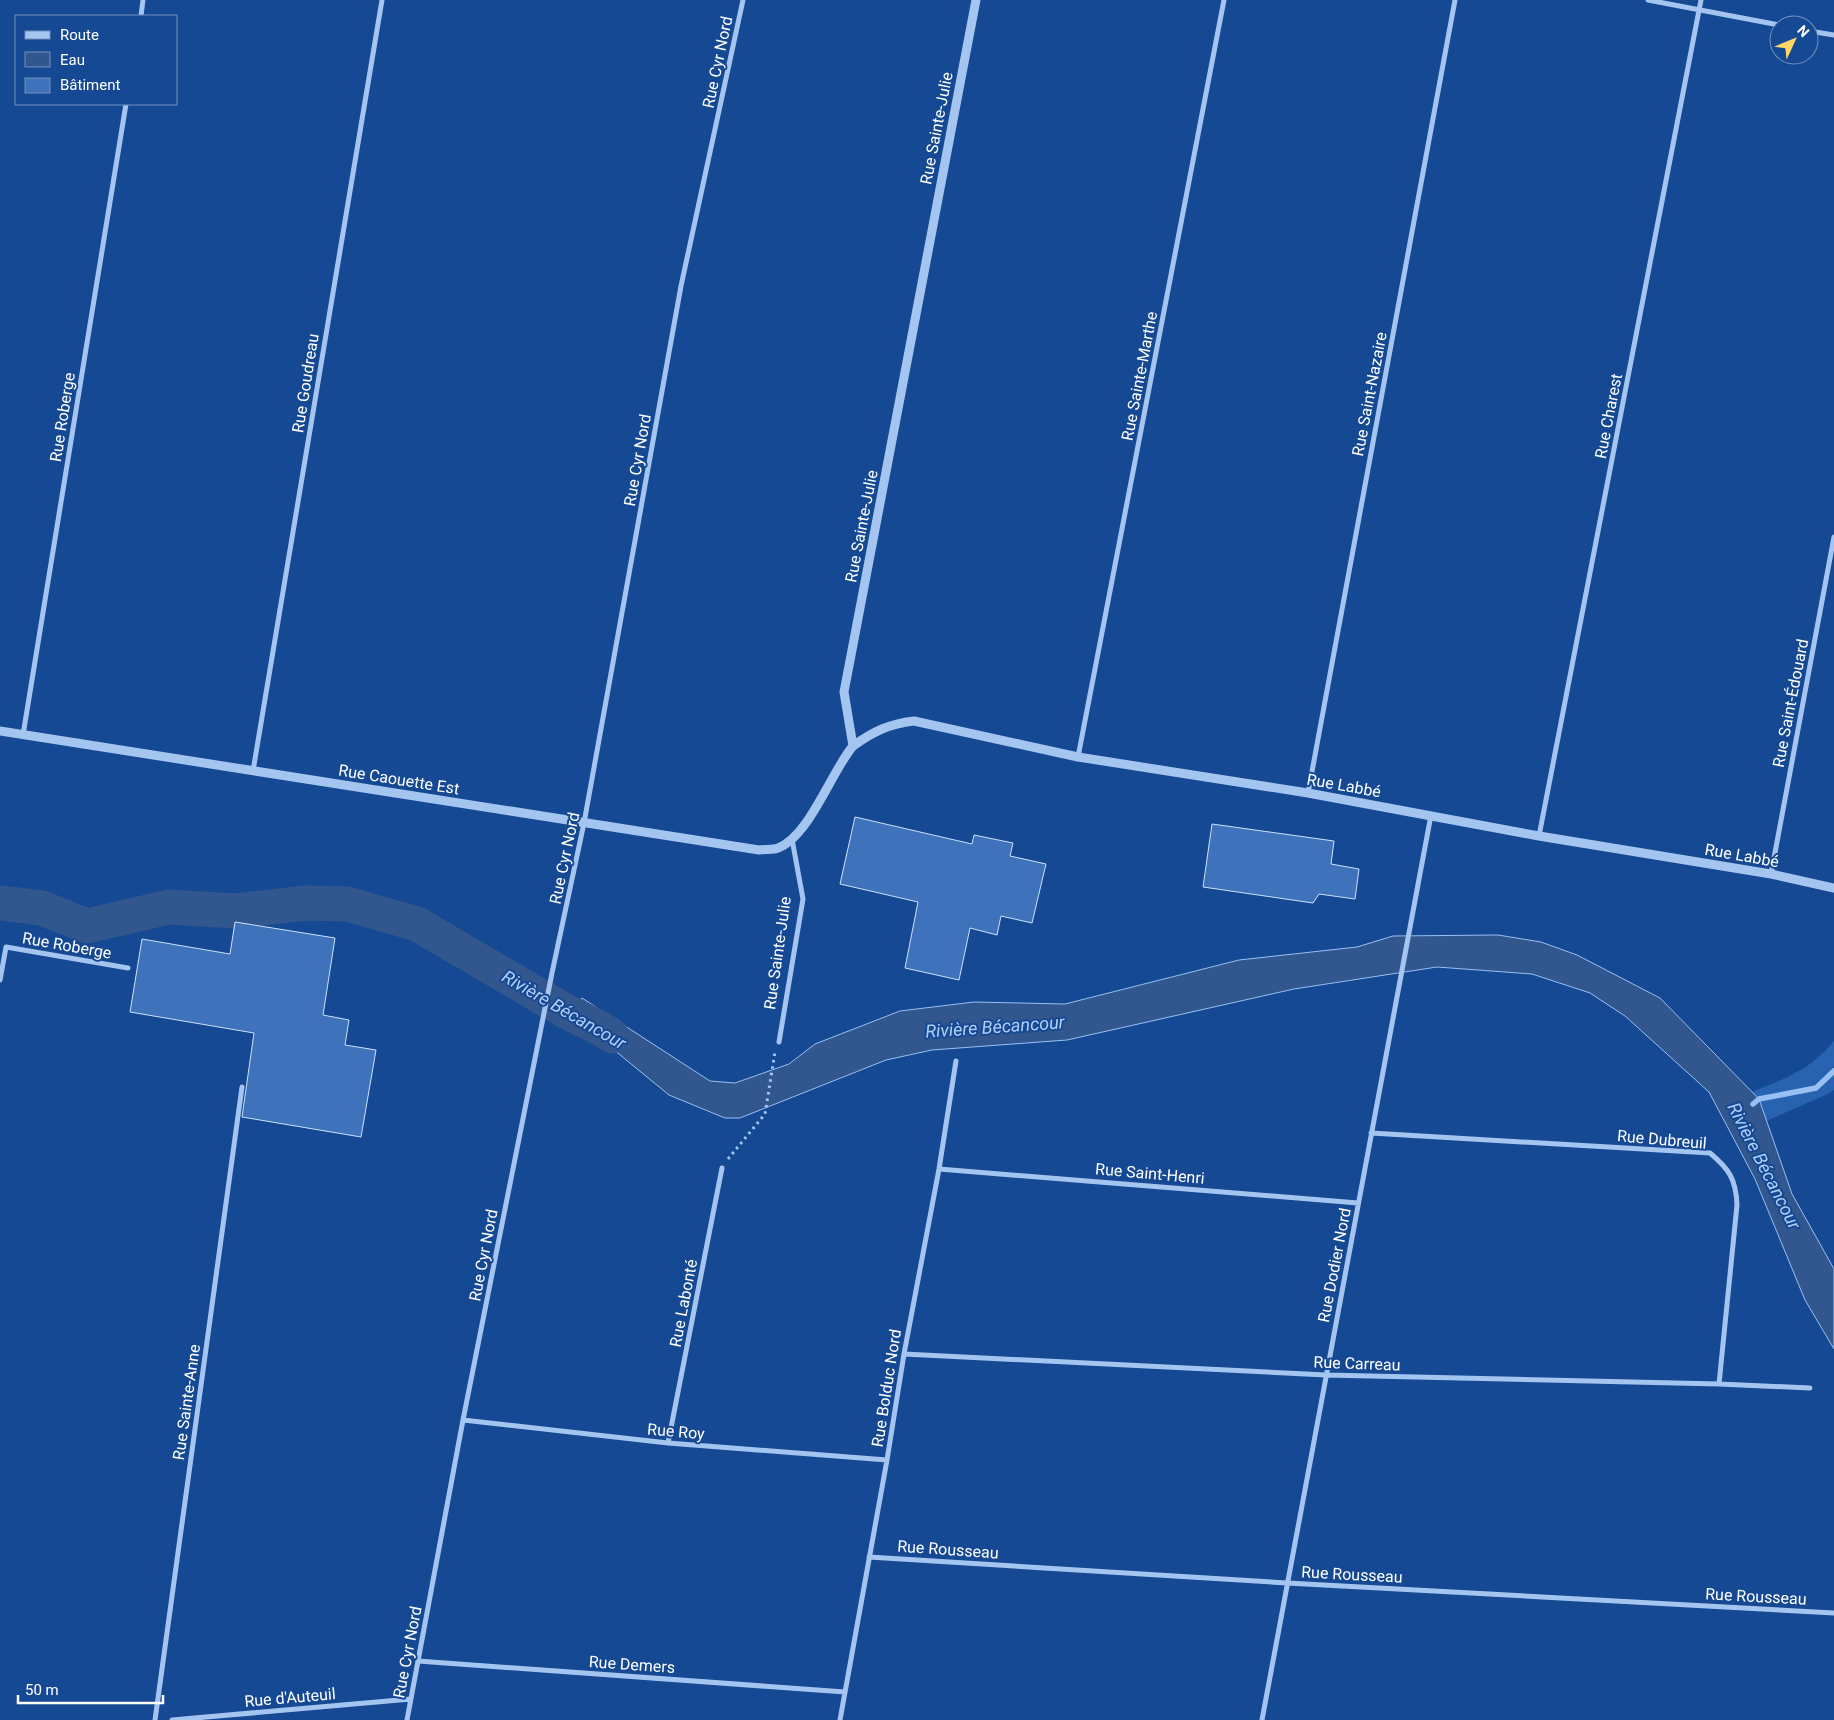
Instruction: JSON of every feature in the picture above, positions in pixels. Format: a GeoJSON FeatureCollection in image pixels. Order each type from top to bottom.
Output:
{"type":"FeatureCollection","features":[{"type":"Feature","properties":{"kind":"street"},"geometry":{"type":"LineString","coordinates":[[140,15],[143,0]]}},
{"type":"Feature","properties":{"kind":"street","name":"Rue Goudreau"},"geometry":{"type":"LineString","coordinates":[[253,771],[382,0]]}},
{"type":"Feature","properties":{"kind":"street","name":"Rue Cyr Nord"},"geometry":{"type":"LineString","coordinates":[[407,1720],[463,1420],[552,973],[584,823],[681,286],[743,0]]}},
{"type":"Feature","properties":{"kind":"street","name":"Rue Sainte-Julie"},"geometry":{"type":"LineString","coordinates":[[853,746],[844,692],[976,0]]}},
{"type":"Feature","properties":{"kind":"street","name":"Rue Sainte-Marthe"},"geometry":{"type":"LineString","coordinates":[[1078,757],[1224,0]]}},
{"type":"Feature","properties":{"kind":"street","name":"Rue Saint-Nazaire"},"geometry":{"type":"LineString","coordinates":[[1308,793],[1455,0]]}},
{"type":"Feature","properties":{"kind":"street"},"geometry":{"type":"LineString","coordinates":[[1648,0],[1769,23]]}},
{"type":"Feature","properties":{"kind":"street","name":"Rue Charest"},"geometry":{"type":"LineString","coordinates":[[1539,836],[1701,0]]}},
{"type":"Feature","properties":{"kind":"street"},"geometry":{"type":"LineString","coordinates":[[1819,33],[1834,36]]}},
{"type":"Feature","properties":{"kind":"street","name":"Rue Roberge"},"geometry":{"type":"LineString","coordinates":[[23,735],[126,105]]}},
{"type":"Feature","properties":{"kind":"street","name":"Rue Saint-Édouard"},"geometry":{"type":"LineString","coordinates":[[1771,874],[1834,537]]}},
{"type":"Feature","properties":{"kind":"street","name":"Rue Labbé"},"geometry":{"type":"LineString","coordinates":[[853,746],[871,733],[894,724],[914,721],[1078,757],[1308,793],[1539,836],[1771,874],[1834,888]]}},
{"type":"Feature","properties":{"kind":"street","name":"Rue Caouette Est"},"geometry":{"type":"LineString","coordinates":[[0,731],[759,850],[778,848],[792,839]]}},
{"type":"Feature","properties":{"kind":"street"},"geometry":{"type":"LineString","coordinates":[[792,839],[806,824],[843,758],[853,746]]}},
{"type":"Feature","properties":{"kind":"street","name":"Rue Dodier Nord"},"geometry":{"type":"LineString","coordinates":[[1262,1720],[1431,815]]}},
{"type":"Feature","properties":{"kind":"street","name":"Rue Sainte-Julie"},"geometry":{"type":"LineString","coordinates":[[780,1042],[803,899],[792,839]]}},
{"type":"Feature","properties":{"kind":"street","name":"Rue Roberge"},"geometry":{"type":"LineString","coordinates":[[0,980],[6,947],[128,968]]}},
{"type":"Feature","properties":{"kind":"street","name":"Rue Bolduc Nord"},"geometry":{"type":"LineString","coordinates":[[840,1720],[887,1460],[904,1354],[939,1169],[956,1061]]}},
{"type":"Feature","properties":{"kind":"street","name":"Rue Sainte-Anne"},"geometry":{"type":"LineString","coordinates":[[155,1720],[242,1087]]}},
{"type":"Feature","properties":{"kind":"street","name":"Rue Dubreuil"},"geometry":{"type":"LineString","coordinates":[[1371,1133],[1710,1153],[1722,1163],[1731,1175],[1736,1191],[1737,1205],[1719,1384]]}},
{"type":"Feature","properties":{"kind":"street","name":"Rue Labonté"},"geometry":{"type":"LineString","coordinates":[[668,1443],[722,1168]]}},
{"type":"Feature","properties":{"kind":"street","name":"Rue Saint-Henri"},"geometry":{"type":"LineString","coordinates":[[939,1169],[1358,1202]]}},
{"type":"Feature","properties":{"kind":"street","name":"Rue Carreau"},"geometry":{"type":"LineString","coordinates":[[904,1354],[1326,1375],[1719,1384],[1810,1388]]}},
{"type":"Feature","properties":{"kind":"street","name":"Rue Roy"},"geometry":{"type":"LineString","coordinates":[[463,1420],[668,1443],[887,1460]]}},
{"type":"Feature","properties":{"kind":"street","name":"Rue Rousseau"},"geometry":{"type":"LineString","coordinates":[[869,1557],[1287,1583],[1834,1612]]}},
{"type":"Feature","properties":{"kind":"street","name":"Rue Demers"},"geometry":{"type":"LineString","coordinates":[[418,1660],[845,1692]]}},
{"type":"Feature","properties":{"kind":"street","name":"Rue d'Auteuil"},"geometry":{"type":"LineString","coordinates":[[172,1720],[411,1699]]}},
{"type":"Feature","properties":{"kind":"path"},"geometry":{"type":"LineString","coordinates":[[722,1168],[765,1114],[774,1054]]}},
{"type":"Feature","properties":{"kind":"shaded area"},"geometry":{"type":"Polygon","coordinates":[[[1834,1041],[1834,1090],[1766,1121],[1759,1099],[1752,1092],[1786,1078],[1806,1067],[1834,1041]]]}},
{"type":"Feature","properties":{"kind":"water"},"geometry":{"type":"Polygon","coordinates":[[[1498,935],[1541,942],[1577,955],[1660,998],[1759,1099],[1792,1194],[1834,1269],[1834,1349],[1805,1300],[1755,1179],[1709,1092],[1625,1016],[1590,993],[1532,974],[1437,967],[1294,989],[1067,1040],[932,1050],[886,1060],[740,1118],[725,1118],[669,1095],[569,1013],[582,998],[710,1081],[735,1083],[789,1064],[815,1044],[900,1011],[974,1002],[1065,1004],[1239,960],[1357,947],[1393,936],[1498,935]]]}},
{"type":"Feature","properties":{"kind":"building"},"geometry":{"type":"Polygon","coordinates":[[[855,817],[972,844],[974,835],[1013,843],[1010,856],[1046,864],[1032,923],[1001,916],[997,935],[970,928],[959,980],[905,968],[918,902],[840,884],[855,817]]]}},
{"type":"Feature","properties":{"kind":"building"},"geometry":{"type":"Polygon","coordinates":[[[1212,824],[1334,841],[1331,864],[1359,869],[1355,899],[1319,894],[1313,903],[1203,887],[1212,824]]]}},
{"type":"Feature","properties":{"kind":"building"},"geometry":{"type":"Polygon","coordinates":[[[235,922],[335,938],[323,1015],[349,1020],[345,1045],[376,1050],[361,1137],[242,1117],[254,1033],[130,1012],[142,939],[230,954],[235,922]]]}},
{"type":"Feature","properties":{"kind":"waterway","name":"Rivière Bécancour"},"geometry":{"type":"LineString","coordinates":[[0,903],[42,908],[87,926],[169,907],[235,911],[306,903],[347,904],[417,924],[612,1036]]}},
{"type":"Feature","properties":{"kind":"waterway"},"geometry":{"type":"LineString","coordinates":[[1753,1104],[1759,1099],[1816,1088],[1834,1071]]}}]}
